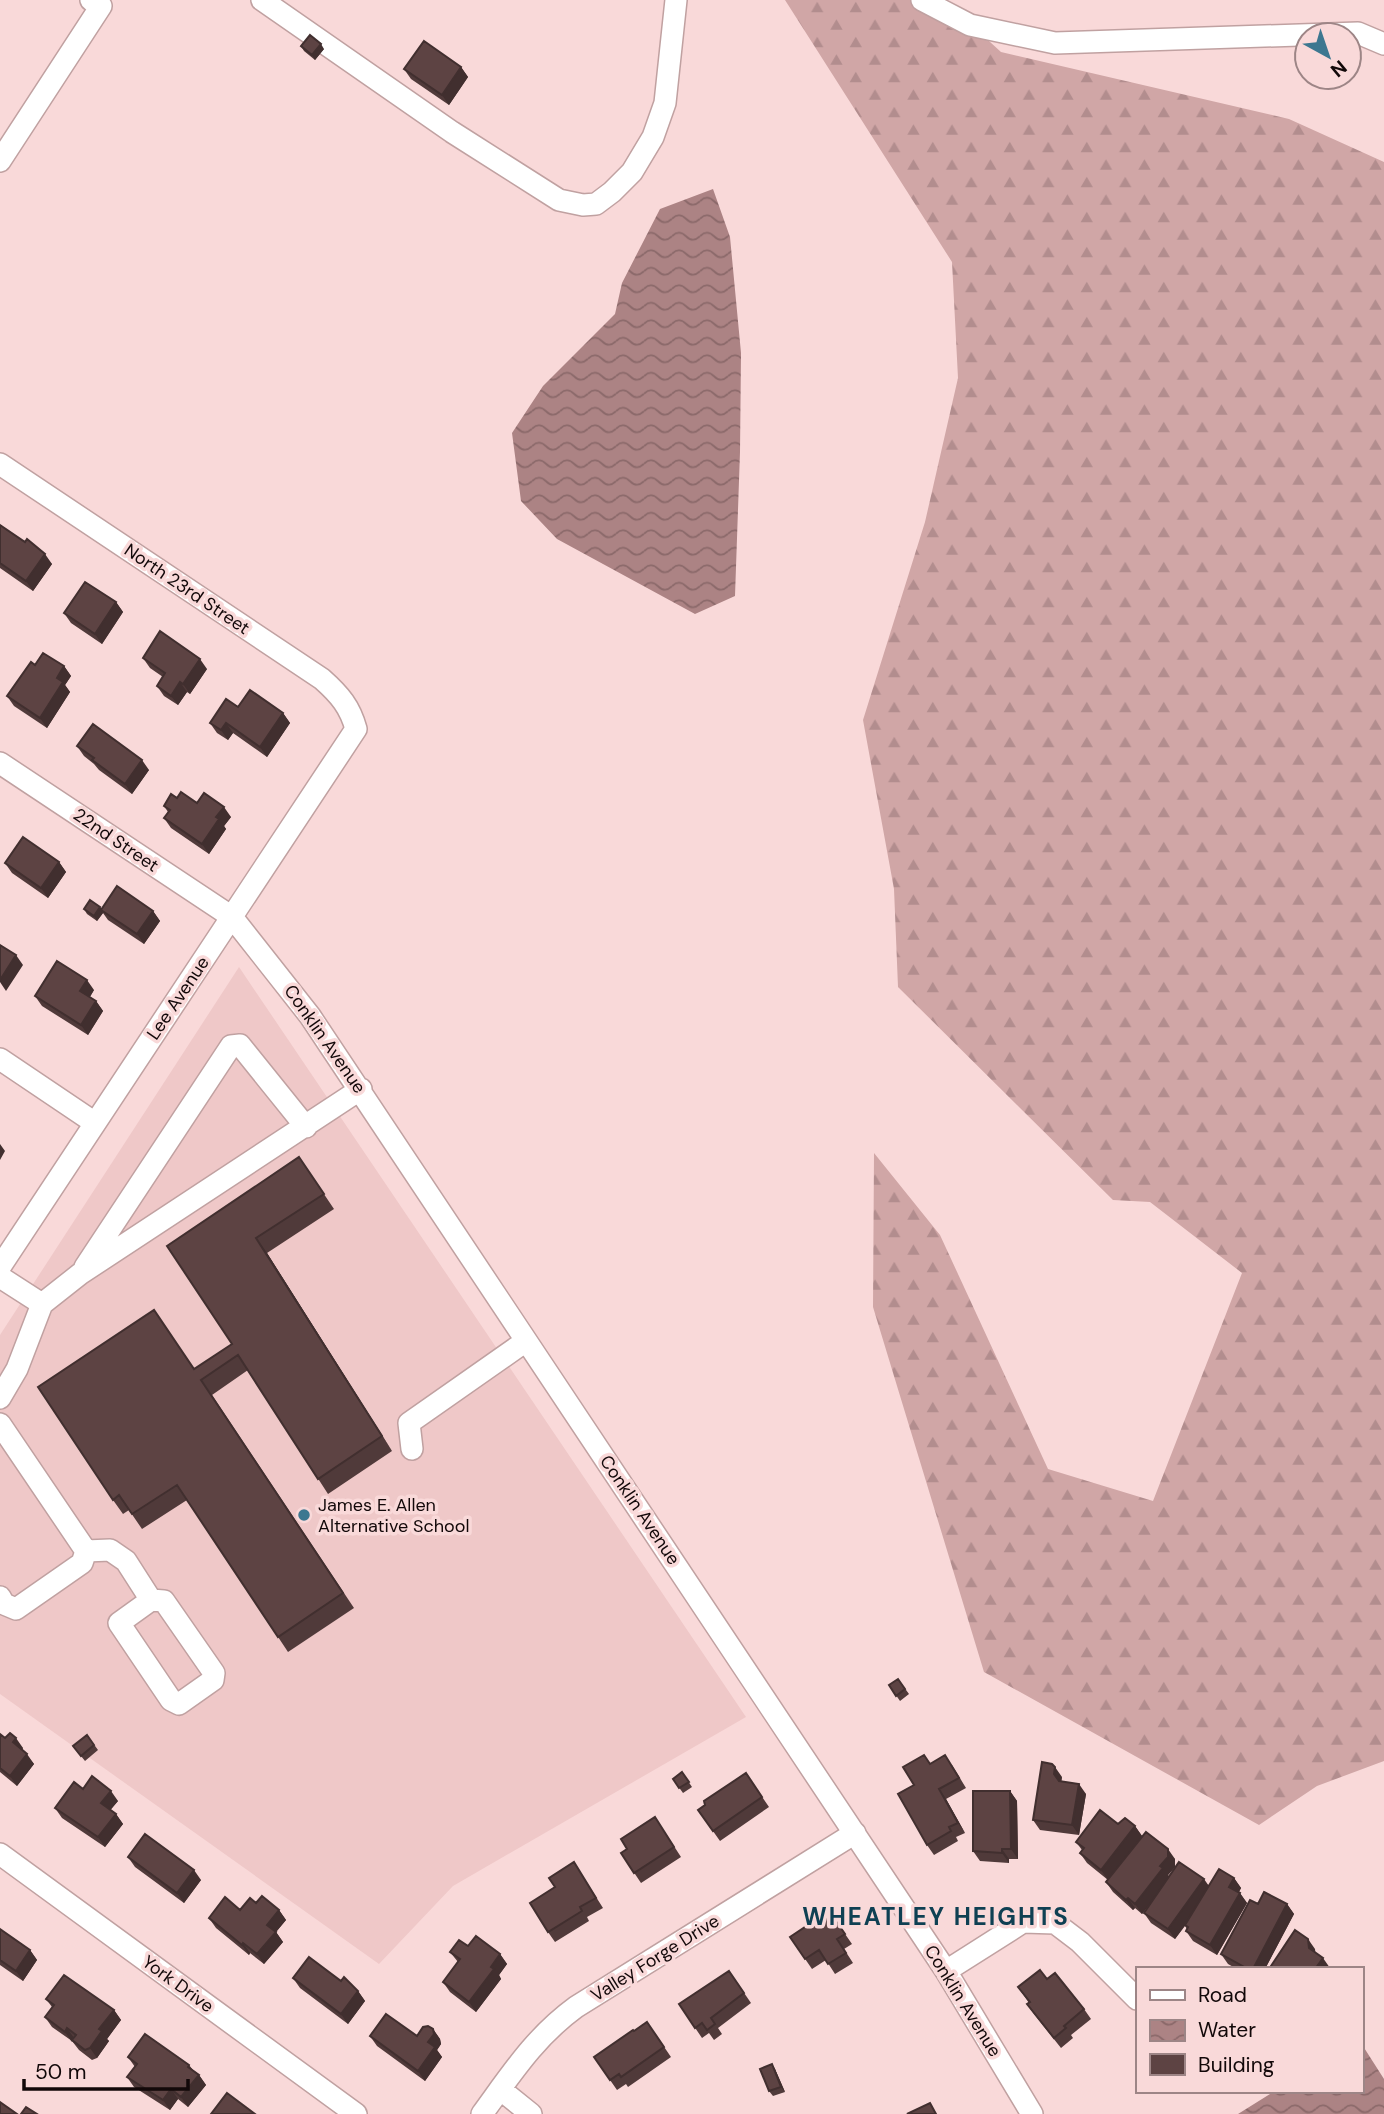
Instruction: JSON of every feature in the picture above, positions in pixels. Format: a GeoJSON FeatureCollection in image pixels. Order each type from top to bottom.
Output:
{"type":"FeatureCollection","features":[{"type":"Feature","properties":{"kind":"street"},"geometry":{"type":"LineString","coordinates":[[0,161],[101,6],[91,0]]}},
{"type":"Feature","properties":{"kind":"street"},"geometry":{"type":"LineString","coordinates":[[262,0],[452,132],[559,200],[583,205],[596,204],[612,192],[632,172],[653,137],[665,103],[676,0]]}},
{"type":"Feature","properties":{"kind":"street"},"geometry":{"type":"LineString","coordinates":[[922,0],[970,24],[1055,43],[1358,33],[1384,44]]}},
{"type":"Feature","properties":{"kind":"street","name":"North 23rd Street"},"geometry":{"type":"LineString","coordinates":[[0,464],[322,679],[350,709],[356,729]]}},
{"type":"Feature","properties":{"kind":"street","name":"Lee Avenue"},"geometry":{"type":"LineString","coordinates":[[0,1267],[356,729]]}},
{"type":"Feature","properties":{"kind":"street","name":"22nd Street"},"geometry":{"type":"LineString","coordinates":[[0,763],[232,917]]}},
{"type":"Feature","properties":{"kind":"street","name":"Conklin Avenue"},"geometry":{"type":"LineString","coordinates":[[232,917],[310,1016],[360,1089],[946,1971],[1032,2114]]}},
{"type":"Feature","properties":{"kind":"street"},"geometry":{"type":"LineString","coordinates":[[80,1274],[231,1046],[240,1045],[306,1127]]}},
{"type":"Feature","properties":{"kind":"street"},"geometry":{"type":"LineString","coordinates":[[0,1059],[95,1122]]}},
{"type":"Feature","properties":{"kind":"street"},"geometry":{"type":"LineString","coordinates":[[0,1398],[18,1369],[42,1304],[80,1274],[360,1089]]}},
{"type":"Feature","properties":{"kind":"street"},"geometry":{"type":"LineString","coordinates":[[0,1277],[42,1304]]}},
{"type":"Feature","properties":{"kind":"street"},"geometry":{"type":"LineString","coordinates":[[412,1449],[409,1423],[526,1341]]}},
{"type":"Feature","properties":{"kind":"street"},"geometry":{"type":"LineString","coordinates":[[0,1424],[86,1551]]}},
{"type":"Feature","properties":{"kind":"street"},"geometry":{"type":"LineString","coordinates":[[86,1551],[110,1550],[126,1561],[151,1600]]}},
{"type":"Feature","properties":{"kind":"street"},"geometry":{"type":"LineString","coordinates":[[0,1597],[4,1604],[16,1609],[82,1563],[86,1551]]}},
{"type":"Feature","properties":{"kind":"street"},"geometry":{"type":"LineString","coordinates":[[151,1600],[164,1601],[214,1673],[214,1680],[179,1704],[171,1700],[119,1623],[151,1600]]}},
{"type":"Feature","properties":{"kind":"street","name":"Valley Forge Drive"},"geometry":{"type":"LineString","coordinates":[[482,2114],[532,2047],[551,2026],[576,2007],[855,1833]]}},
{"type":"Feature","properties":{"kind":"street","name":"York Drive"},"geometry":{"type":"LineString","coordinates":[[0,1854],[356,2114]]}},
{"type":"Feature","properties":{"kind":"street"},"geometry":{"type":"LineString","coordinates":[[946,1971],[1023,1922],[1055,1923],[1080,1942],[1136,1998]]}},
{"type":"Feature","properties":{"kind":"street"},"geometry":{"type":"LineString","coordinates":[[500,2089],[531,2114]]}},
{"type":"Feature","properties":{"kind":"shaded area","name":"James E. Allen Alternative School"},"geometry":{"type":"Polygon","coordinates":[[[239,967],[746,1717],[453,1886],[379,1964],[0,1694],[0,1335],[239,967]]]}},
{"type":"Feature","properties":{"kind":"green space"},"geometry":{"type":"Polygon","coordinates":[[[785,0],[944,0],[1001,52],[1289,119],[1384,162],[1384,1761],[1317,1786],[1259,1825],[984,1672],[873,1307],[874,1153],[940,1235],[1048,1469],[1153,1501],[1242,1273],[1150,1202],[1113,1200],[898,987],[894,889],[863,720],[925,522],[958,378],[952,262],[785,0]]]}},
{"type":"Feature","properties":{"kind":"water"},"geometry":{"type":"Polygon","coordinates":[[[713,189],[730,237],[741,353],[735,596],[695,614],[557,539],[521,501],[512,433],[543,386],[615,314],[622,283],[660,209],[713,189]]]}},
{"type":"Feature","properties":{"kind":"water"},"geometry":{"type":"Polygon","coordinates":[[[1363,2046],[1384,2079],[1384,2114],[1238,2114],[1272,2093],[1363,2093],[1363,2046]]]}},
{"type":"Feature","properties":{"kind":"building"},"geometry":{"type":"Polygon","coordinates":[[[310,35],[321,44],[312,55],[301,46],[310,35]]]}},
{"type":"Feature","properties":{"kind":"building"},"geometry":{"type":"Polygon","coordinates":[[[424,41],[461,67],[442,95],[404,69],[424,41]]]}},
{"type":"Feature","properties":{"kind":"building"},"geometry":{"type":"Polygon","coordinates":[[[0,525],[25,542],[27,539],[45,554],[26,581],[0,563],[0,525]]]}},
{"type":"Feature","properties":{"kind":"building"},"geometry":{"type":"Polygon","coordinates":[[[85,582],[116,602],[95,634],[64,613],[85,582]]]}},
{"type":"Feature","properties":{"kind":"building"},"geometry":{"type":"Polygon","coordinates":[[[160,631],[200,659],[171,696],[157,686],[165,673],[143,658],[160,631]]]}},
{"type":"Feature","properties":{"kind":"building"},"geometry":{"type":"Polygon","coordinates":[[[43,653],[64,666],[57,678],[63,682],[40,718],[7,696],[31,662],[35,665],[43,653]]]}},
{"type":"Feature","properties":{"kind":"building"},"geometry":{"type":"Polygon","coordinates":[[[250,690],[283,713],[260,747],[226,723],[221,730],[210,723],[226,699],[238,707],[250,690]]]}},
{"type":"Feature","properties":{"kind":"building"},"geometry":{"type":"Polygon","coordinates":[[[93,724],[142,760],[125,784],[77,746],[93,724]]]}},
{"type":"Feature","properties":{"kind":"building"},"geometry":{"type":"Polygon","coordinates":[[[181,792],[197,803],[204,793],[224,807],[202,844],[164,818],[170,810],[164,806],[171,794],[177,798],[181,792]]]}},
{"type":"Feature","properties":{"kind":"building"},"geometry":{"type":"Polygon","coordinates":[[[23,837],[59,862],[41,888],[5,863],[23,837]]]}},
{"type":"Feature","properties":{"kind":"building"},"geometry":{"type":"Polygon","coordinates":[[[117,886],[153,911],[137,934],[101,910],[117,886]]]}},
{"type":"Feature","properties":{"kind":"building"},"geometry":{"type":"Polygon","coordinates":[[[90,900],[100,907],[94,916],[84,909],[90,900]]]}},
{"type":"Feature","properties":{"kind":"building"},"geometry":{"type":"Polygon","coordinates":[[[0,945],[16,955],[0,980],[0,945]]]}},
{"type":"Feature","properties":{"kind":"building"},"geometry":{"type":"Polygon","coordinates":[[[57,961],[87,980],[80,991],[96,1001],[81,1025],[35,996],[57,961]]]}},
{"type":"Feature","properties":{"kind":"building"},"geometry":{"type":"Polygon","coordinates":[[[299,1157],[324,1194],[256,1238],[382,1436],[318,1479],[238,1355],[201,1380],[343,1593],[278,1637],[177,1485],[132,1514],[119,1495],[113,1500],[38,1387],[154,1310],[194,1369],[232,1344],[167,1246],[299,1157]]]}},
{"type":"Feature","properties":{"kind":"building"},"geometry":{"type":"Polygon","coordinates":[[[898,1679],[905,1689],[896,1696],[889,1685],[898,1679]]]}},
{"type":"Feature","properties":{"kind":"building"},"geometry":{"type":"Polygon","coordinates":[[[10,1733],[16,1738],[13,1742],[27,1754],[10,1776],[0,1768],[0,1734],[5,1738],[10,1733]]]}},
{"type":"Feature","properties":{"kind":"building"},"geometry":{"type":"Polygon","coordinates":[[[87,1735],[94,1745],[81,1756],[73,1746],[87,1735]]]}},
{"type":"Feature","properties":{"kind":"building"},"geometry":{"type":"Polygon","coordinates":[[[924,1755],[930,1764],[945,1755],[959,1778],[939,1789],[958,1823],[949,1827],[951,1831],[927,1845],[898,1794],[914,1785],[903,1767],[924,1755]]]}},
{"type":"Feature","properties":{"kind":"building"},"geometry":{"type":"Polygon","coordinates":[[[1042,1762],[1055,1767],[1054,1774],[1059,1781],[1079,1784],[1072,1825],[1033,1820],[1042,1762]]]}},
{"type":"Feature","properties":{"kind":"building"},"geometry":{"type":"Polygon","coordinates":[[[682,1772],[689,1782],[679,1788],[673,1779],[682,1772]]]}},
{"type":"Feature","properties":{"kind":"building"},"geometry":{"type":"Polygon","coordinates":[[[746,1773],[762,1797],[713,1831],[698,1810],[705,1805],[704,1801],[746,1773]]]}},
{"type":"Feature","properties":{"kind":"building"},"geometry":{"type":"Polygon","coordinates":[[[92,1776],[111,1791],[101,1803],[116,1814],[98,1837],[55,1808],[74,1782],[83,1789],[92,1776]]]}},
{"type":"Feature","properties":{"kind":"building"},"geometry":{"type":"Polygon","coordinates":[[[973,1791],[1010,1791],[1011,1849],[1002,1849],[1002,1853],[973,1851],[973,1791]]]}},
{"type":"Feature","properties":{"kind":"building"},"geometry":{"type":"Polygon","coordinates":[[[1100,1810],[1118,1824],[1125,1818],[1135,1826],[1101,1870],[1080,1853],[1084,1848],[1076,1842],[1100,1810]]]}},
{"type":"Feature","properties":{"kind":"building"},"geometry":{"type":"Polygon","coordinates":[[[655,1817],[674,1847],[634,1873],[621,1853],[627,1849],[621,1839],[655,1817]]]}},
{"type":"Feature","properties":{"kind":"building"},"geometry":{"type":"Polygon","coordinates":[[[1146,1832],[1168,1849],[1168,1857],[1160,1866],[1163,1868],[1135,1904],[1128,1898],[1126,1900],[1106,1882],[1146,1832]]]}},
{"type":"Feature","properties":{"kind":"building"},"geometry":{"type":"Polygon","coordinates":[[[145,1834],[194,1870],[177,1893],[128,1857],[145,1834]]]}},
{"type":"Feature","properties":{"kind":"building"},"geometry":{"type":"Polygon","coordinates":[[[574,1862],[596,1898],[580,1907],[582,1911],[548,1932],[530,1903],[555,1887],[549,1878],[574,1862]]]}},
{"type":"Feature","properties":{"kind":"building"},"geometry":{"type":"Polygon","coordinates":[[[1179,1862],[1204,1879],[1168,1929],[1144,1913],[1179,1862]]]}},
{"type":"Feature","properties":{"kind":"building"},"geometry":{"type":"Polygon","coordinates":[[[1219,1869],[1234,1878],[1229,1887],[1240,1893],[1210,1945],[1186,1931],[1188,1927],[1185,1925],[1219,1869]]]}},
{"type":"Feature","properties":{"kind":"building"},"geometry":{"type":"Polygon","coordinates":[[[1264,1892],[1287,1904],[1254,1967],[1244,1967],[1221,1954],[1250,1900],[1258,1904],[1264,1892]]]}},
{"type":"Feature","properties":{"kind":"building"},"geometry":{"type":"Polygon","coordinates":[[[262,1896],[279,1910],[267,1925],[276,1932],[257,1954],[209,1918],[225,1897],[240,1910],[250,1898],[256,1903],[262,1896]]]}},
{"type":"Feature","properties":{"kind":"building"},"geometry":{"type":"Polygon","coordinates":[[[829,1911],[845,1934],[837,1939],[846,1953],[828,1964],[819,1950],[805,1959],[790,1937],[829,1911]]]}},
{"type":"Feature","properties":{"kind":"building"},"geometry":{"type":"Polygon","coordinates":[[[0,1929],[30,1950],[16,1971],[0,1960],[0,1929]]]}},
{"type":"Feature","properties":{"kind":"building"},"geometry":{"type":"Polygon","coordinates":[[[1295,1930],[1308,1939],[1309,1948],[1323,1958],[1316,1967],[1270,1967],[1295,1930]]]}},
{"type":"Feature","properties":{"kind":"building"},"geometry":{"type":"Polygon","coordinates":[[[476,1936],[500,1954],[491,1967],[494,1969],[469,2002],[443,1982],[460,1959],[450,1952],[459,1940],[468,1946],[476,1936]]]}},
{"type":"Feature","properties":{"kind":"building"},"geometry":{"type":"Polygon","coordinates":[[[309,1957],[341,1981],[344,1977],[358,1991],[341,2014],[293,1978],[309,1957]]]}},
{"type":"Feature","properties":{"kind":"building"},"geometry":{"type":"Polygon","coordinates":[[[1040,1970],[1047,1979],[1055,1973],[1084,2009],[1054,2038],[1027,2004],[1030,2002],[1018,1987],[1040,1970]]]}},
{"type":"Feature","properties":{"kind":"building"},"geometry":{"type":"Polygon","coordinates":[[[729,1971],[744,1993],[711,2018],[715,2024],[707,2030],[702,2023],[695,2028],[679,2004],[729,1971]]]}},
{"type":"Feature","properties":{"kind":"building"},"geometry":{"type":"Polygon","coordinates":[[[64,1975],[114,2010],[99,2029],[102,2031],[90,2048],[85,2050],[72,2040],[76,2035],[67,2028],[65,2032],[45,2017],[54,2005],[46,1999],[64,1975]]]}},
{"type":"Feature","properties":{"kind":"building"},"geometry":{"type":"Polygon","coordinates":[[[386,2014],[417,2036],[423,2027],[433,2029],[434,2034],[428,2042],[435,2047],[418,2071],[370,2036],[386,2014]]]}},
{"type":"Feature","properties":{"kind":"building"},"geometry":{"type":"Polygon","coordinates":[[[647,2022],[664,2047],[621,2077],[619,2074],[610,2080],[594,2057],[647,2022]]]}},
{"type":"Feature","properties":{"kind":"building"},"geometry":{"type":"Polygon","coordinates":[[[145,2034],[199,2075],[181,2097],[171,2089],[163,2100],[127,2077],[137,2064],[128,2057],[145,2034]]]}},
{"type":"Feature","properties":{"kind":"building"},"geometry":{"type":"Polygon","coordinates":[[[772,2064],[781,2087],[769,2091],[760,2069],[772,2064]]]}},
{"type":"Feature","properties":{"kind":"building"},"geometry":{"type":"Polygon","coordinates":[[[227,2093],[255,2114],[211,2114],[227,2093]]]}},
{"type":"Feature","properties":{"kind":"building"},"geometry":{"type":"Polygon","coordinates":[[[0,2102],[17,2114],[0,2114],[0,2102]]]}},
{"type":"Feature","properties":{"kind":"building"},"geometry":{"type":"Polygon","coordinates":[[[930,2103],[936,2114],[907,2114],[930,2103]]]}},
{"type":"Feature","properties":{"kind":"building"},"geometry":{"type":"Polygon","coordinates":[[[26,2107],[37,2114],[21,2114],[26,2107]]]}},
{"type":"Feature","properties":{"kind":"place","name":"James E. Allen Alternative School"},"geometry":{"type":"Point","coordinates":[304,1515]}},
{"type":"Feature","properties":{"kind":"district","name":"WHEATLEY HEIGHTS"},"geometry":{"type":"Point","coordinates":[936,1917]}}]}
